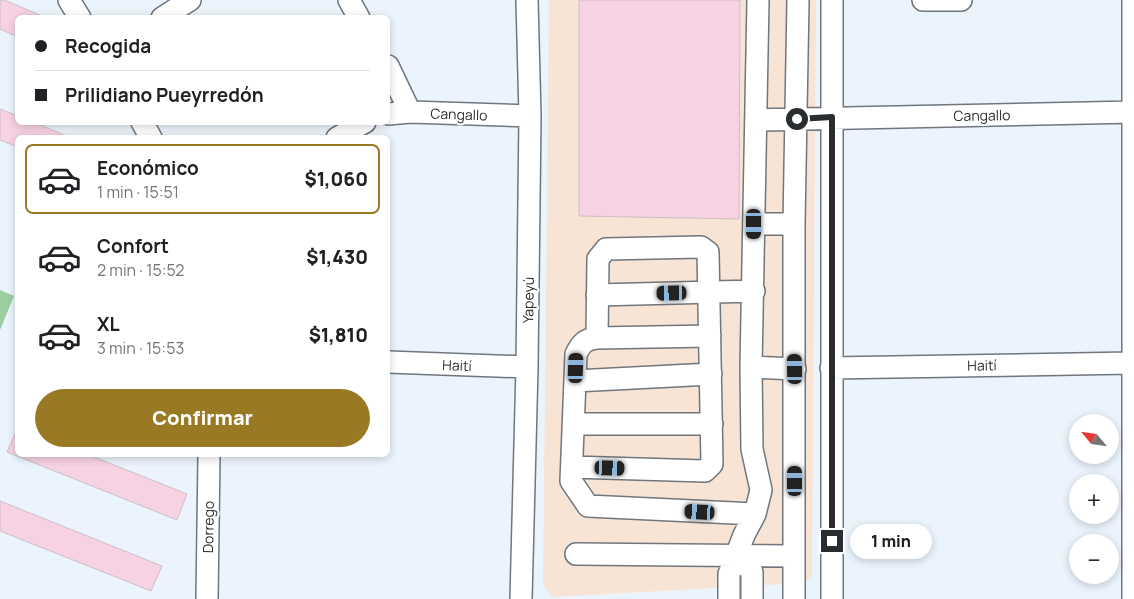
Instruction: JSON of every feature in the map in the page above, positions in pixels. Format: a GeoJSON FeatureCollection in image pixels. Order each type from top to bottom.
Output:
{"type":"FeatureCollection","features":[{"type":"Feature","properties":{"kind":"street"},"geometry":{"type":"LineString","coordinates":[[69,0],[78,15]]}},
{"type":"Feature","properties":{"kind":"street"},"geometry":{"type":"LineString","coordinates":[[167,15],[190,0]]}},
{"type":"Feature","properties":{"kind":"street"},"geometry":{"type":"LineString","coordinates":[[349,0],[357,15]]}},
{"type":"Feature","properties":{"kind":"street","name":"Yapeyú"},"geometry":{"type":"LineString","coordinates":[[521,599],[527,368],[530,116],[527,0]]}},
{"type":"Feature","properties":{"kind":"street"},"geometry":{"type":"LineString","coordinates":[[729,599],[729,574],[738,555],[744,535],[755,514],[761,490],[752,449],[751,367],[754,291],[758,0]]}},
{"type":"Feature","properties":{"kind":"street"},"geometry":{"type":"LineString","coordinates":[[794,599],[794,224],[798,0]]}},
{"type":"Feature","properties":{"kind":"street"},"geometry":{"type":"LineString","coordinates":[[832,0],[832,599]]}},
{"type":"Feature","properties":{"kind":"street"},"geometry":{"type":"LineString","coordinates":[[923,0],[961,0]]}},
{"type":"Feature","properties":{"kind":"street"},"geometry":{"type":"LineString","coordinates":[[1133,0],[1133,599]]}},
{"type":"Feature","properties":{"kind":"street"},"geometry":{"type":"LineString","coordinates":[[390,70],[410,112]]}},
{"type":"Feature","properties":{"kind":"street","name":"Cangallo"},"geometry":{"type":"LineString","coordinates":[[390,114],[410,112],[530,116]]}},
{"type":"Feature","properties":{"kind":"street","name":"Cangallo"},"geometry":{"type":"LineString","coordinates":[[756,120],[1133,112]]}},
{"type":"Feature","properties":{"kind":"street"},"geometry":{"type":"LineString","coordinates":[[341,135],[360,125]]}},
{"type":"Feature","properties":{"kind":"street"},"geometry":{"type":"LineString","coordinates":[[754,224],[794,224]]}},
{"type":"Feature","properties":{"kind":"street"},"geometry":{"type":"LineString","coordinates":[[572,467],[705,471],[712,464],[708,252],[701,247],[606,249],[598,259],[597,338]]}},
{"type":"Feature","properties":{"kind":"street"},"geometry":{"type":"LineString","coordinates":[[597,295],[754,291]]}},
{"type":"Feature","properties":{"kind":"street"},"geometry":{"type":"LineString","coordinates":[[710,336],[597,338],[587,339],[580,345],[576,354],[571,481],[588,506],[755,514]]}},
{"type":"Feature","properties":{"kind":"street","name":"Haití"},"geometry":{"type":"LineString","coordinates":[[390,362],[527,368]]}},
{"type":"Feature","properties":{"kind":"street","name":"Haití"},"geometry":{"type":"LineString","coordinates":[[831,368],[1132,363]]}},
{"type":"Feature","properties":{"kind":"street"},"geometry":{"type":"LineString","coordinates":[[751,367],[795,369]]}},
{"type":"Feature","properties":{"kind":"street"},"geometry":{"type":"LineString","coordinates":[[575,381],[711,374]]}},
{"type":"Feature","properties":{"kind":"street"},"geometry":{"type":"LineString","coordinates":[[574,424],[712,424]]}},
{"type":"Feature","properties":{"kind":"street","name":"Dorrego"},"geometry":{"type":"LineString","coordinates":[[207,599],[209,457]]}},
{"type":"Feature","properties":{"kind":"street"},"geometry":{"type":"LineString","coordinates":[[576,554],[794,556]]}},
{"type":"Feature","properties":{"kind":"street"},"geometry":{"type":"LineString","coordinates":[[738,555],[752,572],[752,599]]}},
{"type":"Feature","properties":{"kind":"shaded area"},"geometry":{"type":"Polygon","coordinates":[[[549,0],[816,0],[812,576],[804,583],[553,597],[543,586],[549,0]]]}},
{"type":"Feature","properties":{"kind":"green space"},"geometry":{"type":"Polygon","coordinates":[[[0,290],[14,296],[0,330],[0,290]]]}},
{"type":"Feature","properties":{"kind":"building"},"geometry":{"type":"Polygon","coordinates":[[[0,0],[40,15],[15,15],[15,36],[0,29],[0,0]]]}},
{"type":"Feature","properties":{"kind":"building"},"geometry":{"type":"Polygon","coordinates":[[[579,0],[740,0],[739,219],[579,216],[579,0]]]}},
{"type":"Feature","properties":{"kind":"building"},"geometry":{"type":"Polygon","coordinates":[[[0,109],[15,115],[15,125],[41,125],[64,135],[15,135],[15,146],[0,140],[0,109]]]}},
{"type":"Feature","properties":{"kind":"building"},"geometry":{"type":"Polygon","coordinates":[[[15,434],[15,455],[7,452],[15,434]]]}},
{"type":"Feature","properties":{"kind":"building"},"geometry":{"type":"Polygon","coordinates":[[[20,457],[94,457],[187,494],[177,520],[20,457]]]}},
{"type":"Feature","properties":{"kind":"building"},"geometry":{"type":"Polygon","coordinates":[[[0,501],[162,566],[151,591],[0,531],[0,501]]]}},
{"type":"Feature","properties":{"kind":"route"},"geometry":{"type":"LineString","coordinates":[[797,119],[832,117],[832,541]]}}]}
